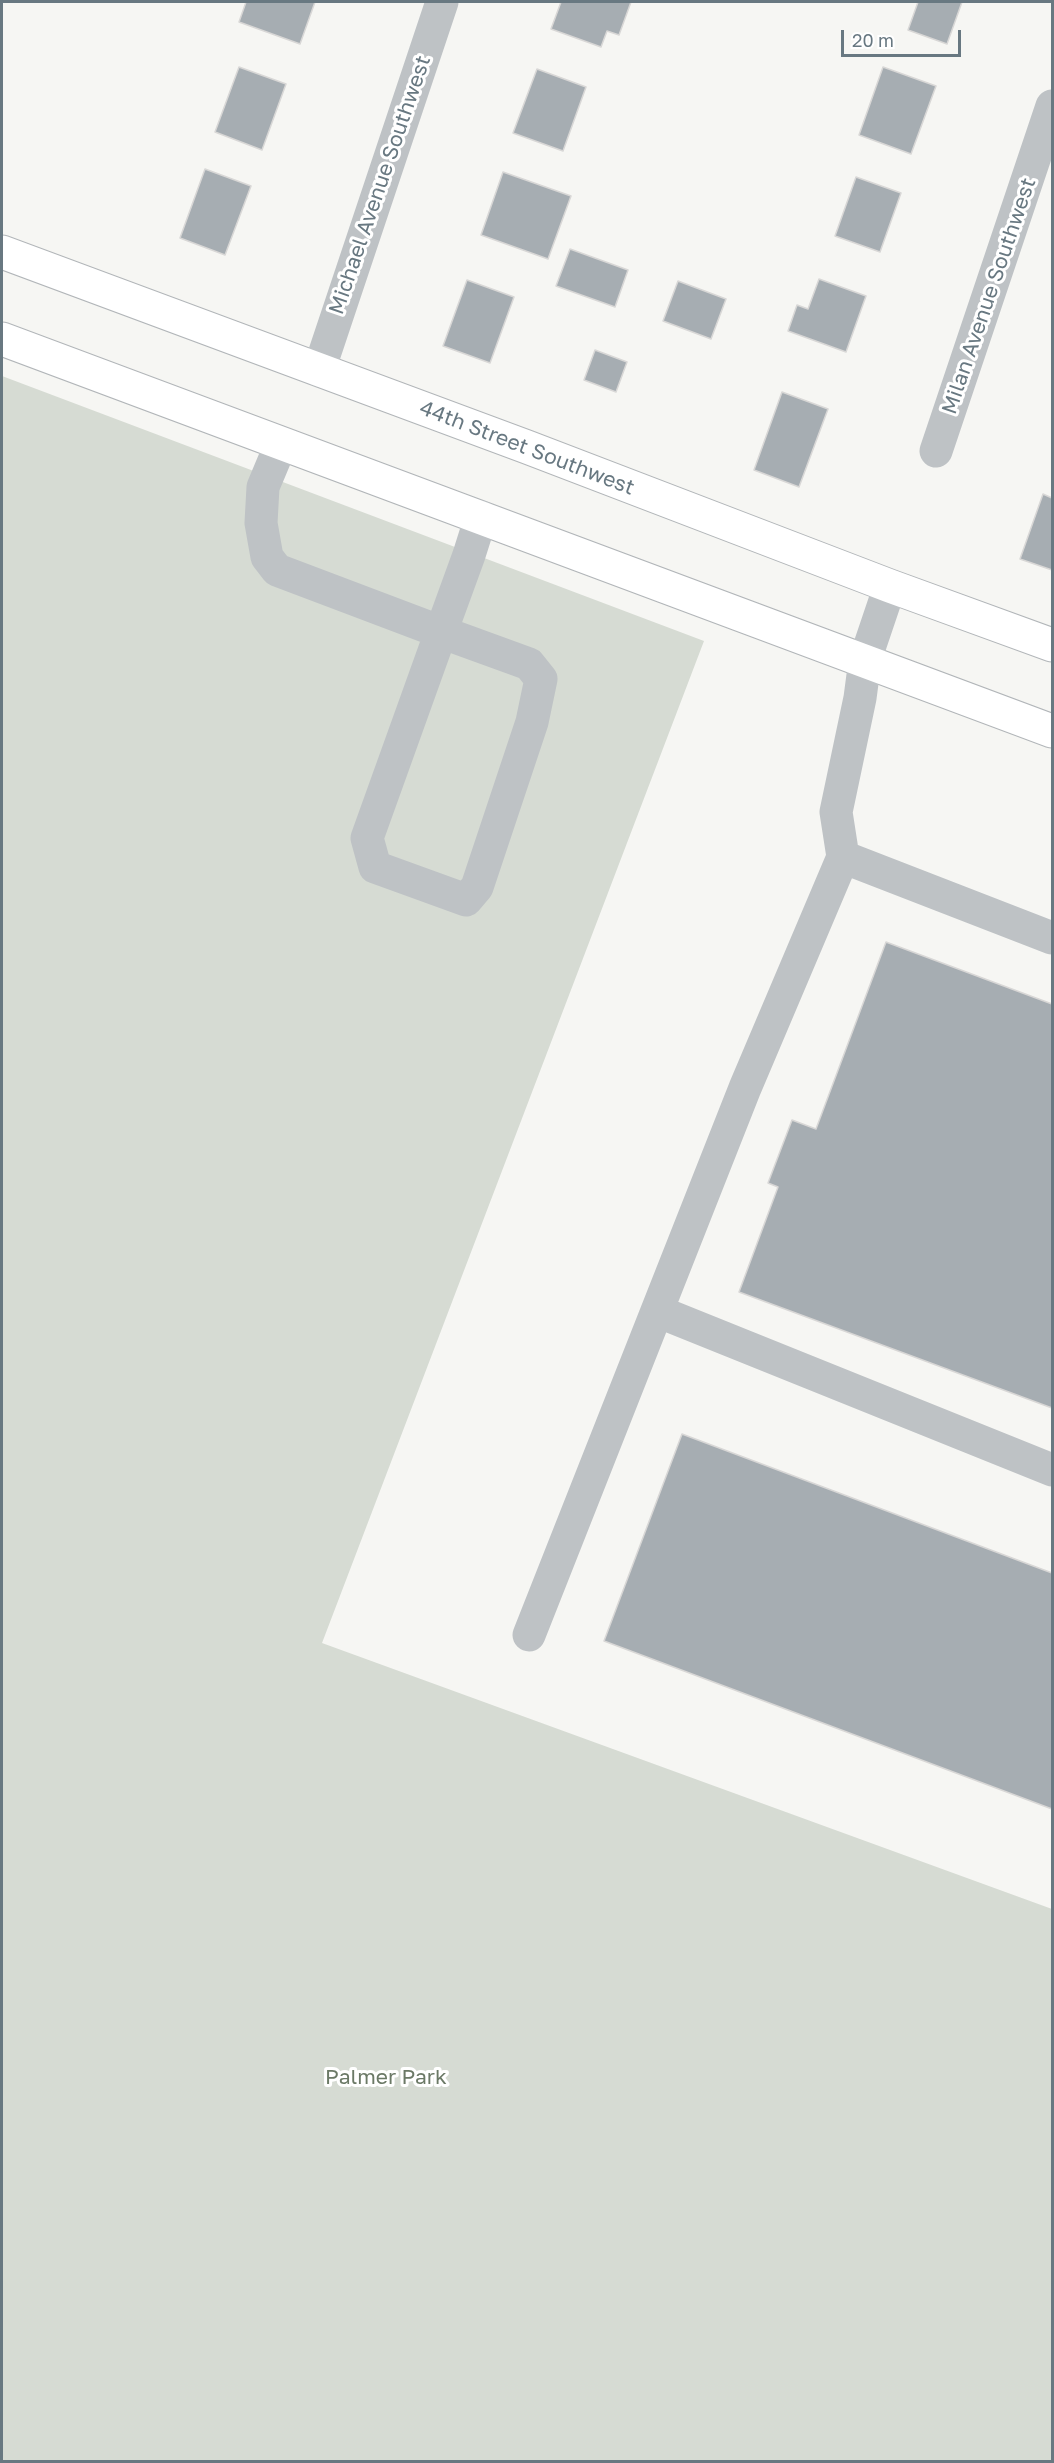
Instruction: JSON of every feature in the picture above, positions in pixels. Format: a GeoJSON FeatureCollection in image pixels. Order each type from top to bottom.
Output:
{"type":"FeatureCollection","features":[{"type":"Feature","properties":{"kind":"main road","name":"44th Street Southwest"},"geometry":{"type":"LineString","coordinates":[[2,252],[890,586],[1053,645]]}},
{"type":"Feature","properties":{"kind":"main road"},"geometry":{"type":"LineString","coordinates":[[2,339],[1053,731]]}},
{"type":"Feature","properties":{"kind":"street","name":"Michael Avenue Southwest"},"geometry":{"type":"LineString","coordinates":[[319,370],[442,2]]}},
{"type":"Feature","properties":{"kind":"street","name":"Milan Avenue Southwest"},"geometry":{"type":"LineString","coordinates":[[936,451],[1053,106]]}},
{"type":"Feature","properties":{"kind":"street"},"geometry":{"type":"LineString","coordinates":[[281,444],[264,487],[261,523],[267,557],[277,570],[441,632],[529,664],[541,679],[532,722],[481,876],[477,887],[466,900],[375,867],[367,838],[441,632],[481,517]]}},
{"type":"Feature","properties":{"kind":"street"},"geometry":{"type":"LineString","coordinates":[[529,1635],[745,1088],[843,857],[836,812],[860,698],[865,660],[890,586]]}},
{"type":"Feature","properties":{"kind":"street"},"geometry":{"type":"LineString","coordinates":[[843,857],[1053,938]]}},
{"type":"Feature","properties":{"kind":"street"},"geometry":{"type":"LineString","coordinates":[[657,1311],[1053,1470]]}},
{"type":"Feature","properties":{"kind":"green space","name":"Palmer Park"},"geometry":{"type":"Polygon","coordinates":[[[2,376],[704,641],[322,1643],[1052,1909],[1052,2461],[2,2461],[2,376]]]}},
{"type":"Feature","properties":{"kind":"building"},"geometry":{"type":"Polygon","coordinates":[[[246,2],[315,2],[300,44],[239,22],[246,2]]]}},
{"type":"Feature","properties":{"kind":"building"},"geometry":{"type":"Polygon","coordinates":[[[561,2],[631,2],[619,35],[607,31],[601,47],[551,29],[561,2]]]}},
{"type":"Feature","properties":{"kind":"building"},"geometry":{"type":"Polygon","coordinates":[[[918,2],[962,2],[947,44],[908,30],[918,2]]]}},
{"type":"Feature","properties":{"kind":"building"},"geometry":{"type":"Polygon","coordinates":[[[239,67],[286,84],[262,150],[215,132],[239,67]]]}},
{"type":"Feature","properties":{"kind":"building"},"geometry":{"type":"Polygon","coordinates":[[[883,67],[936,86],[911,154],[859,135],[883,67]]]}},
{"type":"Feature","properties":{"kind":"building"},"geometry":{"type":"Polygon","coordinates":[[[537,69],[586,87],[563,151],[513,133],[537,69]]]}},
{"type":"Feature","properties":{"kind":"building"},"geometry":{"type":"Polygon","coordinates":[[[205,169],[251,186],[225,255],[180,238],[205,169]]]}},
{"type":"Feature","properties":{"kind":"building"},"geometry":{"type":"Polygon","coordinates":[[[503,172],[571,196],[548,259],[481,235],[503,172]]]}},
{"type":"Feature","properties":{"kind":"building"},"geometry":{"type":"Polygon","coordinates":[[[856,177],[901,193],[880,252],[835,236],[856,177]]]}},
{"type":"Feature","properties":{"kind":"building"},"geometry":{"type":"Polygon","coordinates":[[[570,249],[628,270],[615,307],[556,286],[570,249]]]}},
{"type":"Feature","properties":{"kind":"building"},"geometry":{"type":"Polygon","coordinates":[[[819,279],[866,296],[846,352],[788,331],[797,305],[808,309],[819,279]]]}},
{"type":"Feature","properties":{"kind":"building"},"geometry":{"type":"Polygon","coordinates":[[[467,280],[514,297],[490,363],[443,346],[467,280]]]}},
{"type":"Feature","properties":{"kind":"building"},"geometry":{"type":"Polygon","coordinates":[[[678,281],[726,299],[711,339],[663,321],[678,281]]]}},
{"type":"Feature","properties":{"kind":"building"},"geometry":{"type":"Polygon","coordinates":[[[595,350],[627,362],[616,392],[584,380],[595,350]]]}},
{"type":"Feature","properties":{"kind":"building"},"geometry":{"type":"Polygon","coordinates":[[[782,392],[828,409],[799,487],[754,470],[782,392]]]}},
{"type":"Feature","properties":{"kind":"building"},"geometry":{"type":"Polygon","coordinates":[[[1043,494],[1052,498],[1052,570],[1020,559],[1043,494]]]}},
{"type":"Feature","properties":{"kind":"building"},"geometry":{"type":"Polygon","coordinates":[[[886,942],[1052,1004],[1052,1408],[739,1292],[778,1187],[768,1183],[792,1120],[816,1129],[886,942]]]}},
{"type":"Feature","properties":{"kind":"building"},"geometry":{"type":"Polygon","coordinates":[[[682,1434],[1052,1573],[1052,1809],[604,1641],[682,1434]]]}}]}
